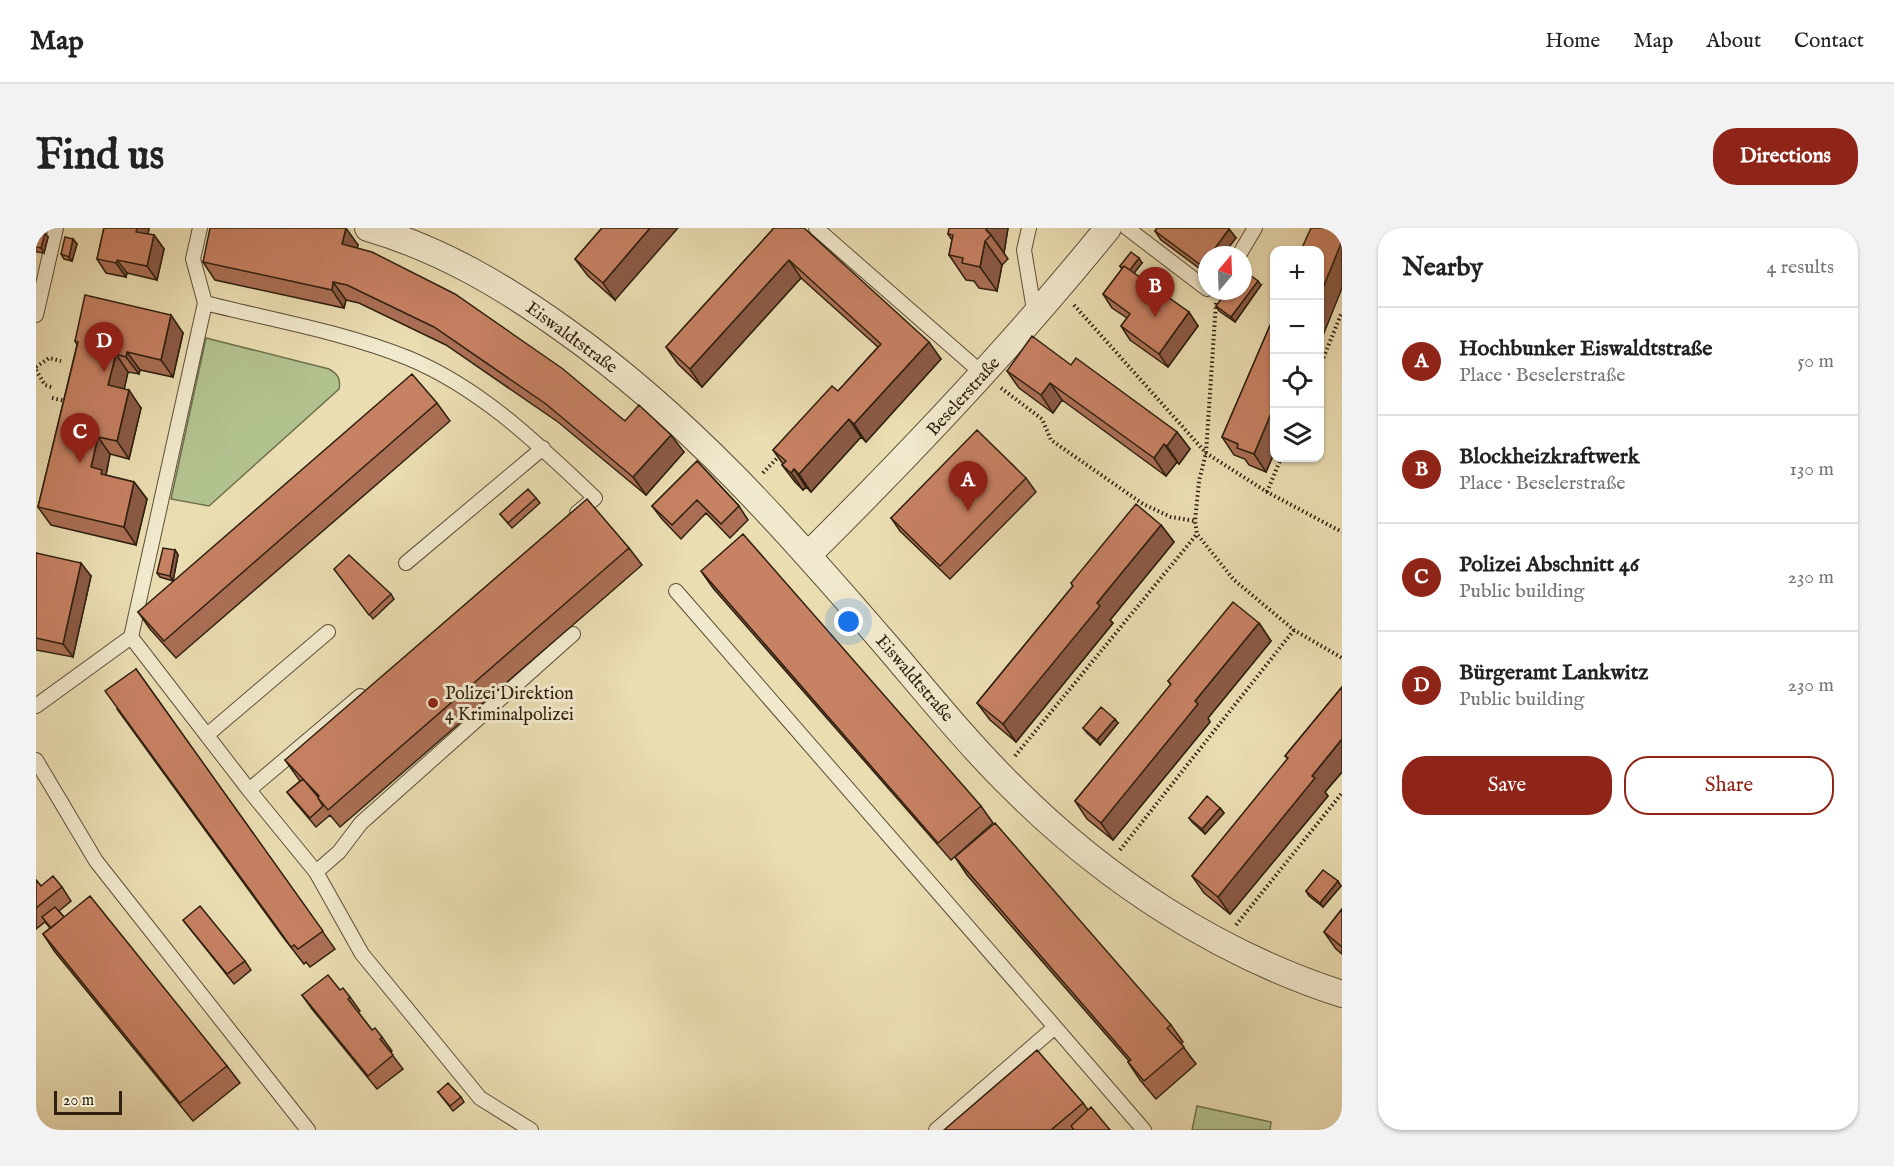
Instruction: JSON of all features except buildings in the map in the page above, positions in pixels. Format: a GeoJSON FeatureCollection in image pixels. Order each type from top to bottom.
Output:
{"type":"FeatureCollection","features":[{"type":"Feature","properties":{"kind":"street","name":"Eiswaldtstraße"},"geometry":{"type":"LineString","coordinates":[[368,228],[411,242],[486,277],[589,347],[690,431],[808,555],[1011,787],[1064,836],[1124,883],[1189,925],[1273,966],[1342,993]]}},
{"type":"Feature","properties":{"kind":"street","name":"Beselerstraße"},"geometry":{"type":"LineString","coordinates":[[808,555],[906,457],[983,374],[1059,289],[1108,228]]}},
{"type":"Feature","properties":{"kind":"lane"},"geometry":{"type":"LineString","coordinates":[[36,315],[56,228]]}},
{"type":"Feature","properties":{"kind":"lane"},"geometry":{"type":"LineString","coordinates":[[36,706],[131,637],[205,303],[193,259],[200,228]]}},
{"type":"Feature","properties":{"kind":"lane"},"geometry":{"type":"LineString","coordinates":[[816,228],[983,374]]}},
{"type":"Feature","properties":{"kind":"lane"},"geometry":{"type":"LineString","coordinates":[[1029,228],[1024,250],[1035,316]]}},
{"type":"Feature","properties":{"kind":"lane"},"geometry":{"type":"LineString","coordinates":[[1127,228],[1198,281]]}},
{"type":"Feature","properties":{"kind":"lane"},"geometry":{"type":"LineString","coordinates":[[1244,246],[1255,228]]}},
{"type":"Feature","properties":{"kind":"lane"},"geometry":{"type":"LineString","coordinates":[[205,303],[360,341],[410,359],[485,403],[543,448],[595,498],[568,521]]}},
{"type":"Feature","properties":{"kind":"lane"},"geometry":{"type":"LineString","coordinates":[[406,563],[543,448]]}},
{"type":"Feature","properties":{"kind":"lane"},"geometry":{"type":"LineString","coordinates":[[676,591],[1144,1130]]}},
{"type":"Feature","properties":{"kind":"lane"},"geometry":{"type":"LineString","coordinates":[[207,735],[328,632]]}},
{"type":"Feature","properties":{"kind":"lane"},"geometry":{"type":"LineString","coordinates":[[315,872],[339,852],[361,823],[573,634]]}},
{"type":"Feature","properties":{"kind":"lane"},"geometry":{"type":"LineString","coordinates":[[131,637],[315,872],[362,954],[480,1098],[527,1129]]}},
{"type":"Feature","properties":{"kind":"lane"},"geometry":{"type":"LineString","coordinates":[[249,790],[367,690]]}},
{"type":"Feature","properties":{"kind":"lane"},"geometry":{"type":"LineString","coordinates":[[36,760],[96,861],[308,1130]]}},
{"type":"Feature","properties":{"kind":"lane"},"geometry":{"type":"LineString","coordinates":[[936,1130],[1055,1027]]}},
{"type":"Feature","properties":{"kind":"path"},"geometry":{"type":"LineString","coordinates":[[1059,289],[1206,453],[1266,492],[1342,532]]}},
{"type":"Feature","properties":{"kind":"path"},"geometry":{"type":"LineString","coordinates":[[1213,300],[1216,316],[1206,453],[1199,481],[1195,521],[1197,534],[1234,580],[1294,630],[1342,658]]}},
{"type":"Feature","properties":{"kind":"path"},"geometry":{"type":"LineString","coordinates":[[1324,356],[1342,312]]}},
{"type":"Feature","properties":{"kind":"path"},"geometry":{"type":"LineString","coordinates":[[54,388],[45,385],[36,369],[50,358],[61,361]]}},
{"type":"Feature","properties":{"kind":"path"},"geometry":{"type":"LineString","coordinates":[[983,374],[1042,419],[1051,440],[1143,504],[1171,517],[1195,521]]}},
{"type":"Feature","properties":{"kind":"path"},"geometry":{"type":"LineString","coordinates":[[52,398],[71,402]]}},
{"type":"Feature","properties":{"kind":"path"},"geometry":{"type":"LineString","coordinates":[[760,476],[783,452]]}},
{"type":"Feature","properties":{"kind":"path"},"geometry":{"type":"LineString","coordinates":[[1266,492],[1279,462]]}},
{"type":"Feature","properties":{"kind":"path"},"geometry":{"type":"LineString","coordinates":[[1011,761],[1197,534]]}},
{"type":"Feature","properties":{"kind":"path"},"geometry":{"type":"LineString","coordinates":[[1117,854],[1294,630]]}},
{"type":"Feature","properties":{"kind":"path"},"geometry":{"type":"LineString","coordinates":[[1233,928],[1342,793]]}},
{"type":"Feature","properties":{"kind":"green space"},"geometry":{"type":"Polygon","coordinates":[[[206,338],[329,369],[337,375],[340,382],[339,389],[209,506],[171,499],[206,338]]]}},
{"type":"Feature","properties":{"kind":"green space"},"geometry":{"type":"Polygon","coordinates":[[[1197,1106],[1271,1122],[1270,1130],[1192,1130],[1197,1106]]]}},
{"type":"Feature","properties":{"kind":"place","name":"Blockheizkraftwerk"},"geometry":{"type":"Point","coordinates":[1155,317]}},
{"type":"Feature","properties":{"kind":"place","name":"Bürgeramt Lankwitz"},"geometry":{"type":"Point","coordinates":[104,372]}},
{"type":"Feature","properties":{"kind":"place","name":"Polizei Abschnitt 46"},"geometry":{"type":"Point","coordinates":[80,463]}},
{"type":"Feature","properties":{"kind":"place","name":"Hochbunker Eiswaldtstraße"},"geometry":{"type":"Point","coordinates":[968,511]}},
{"type":"Feature","properties":{"kind":"place","name":"Polizei Direktion 4 Kriminalpolizei"},"geometry":{"type":"Point","coordinates":[433,703]}}]}
